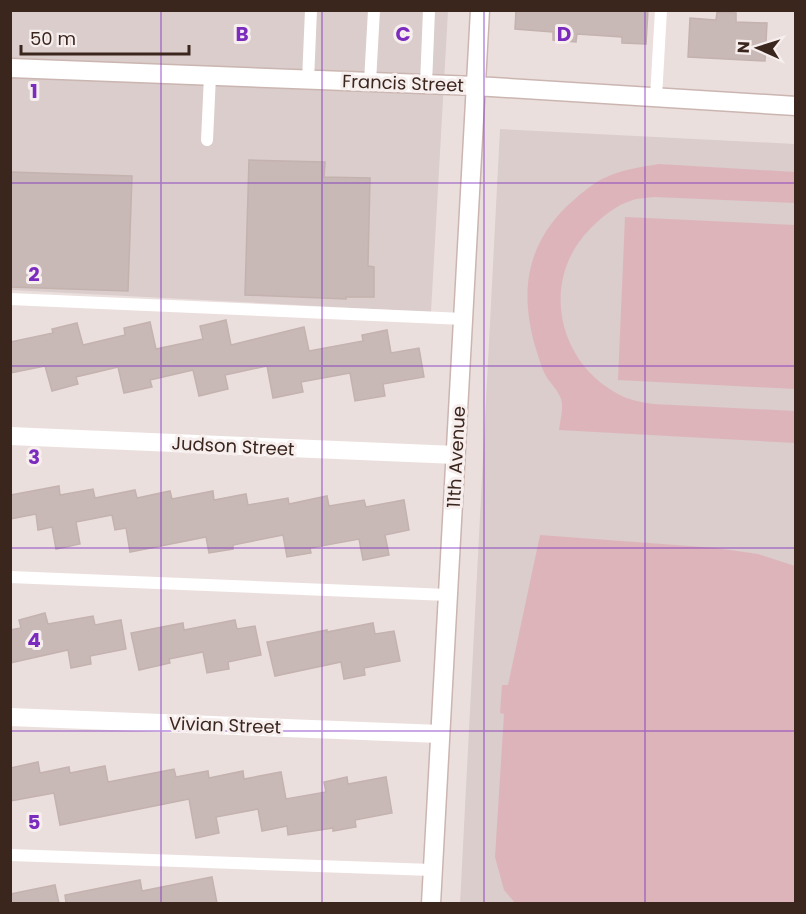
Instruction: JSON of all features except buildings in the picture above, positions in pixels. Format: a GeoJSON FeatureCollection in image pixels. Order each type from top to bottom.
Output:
{"type":"FeatureCollection","features":[{"type":"Feature","properties":{"kind":"street","name":"11th Avenue"},"geometry":{"type":"LineString","coordinates":[[430,903],[480,10]]}},
{"type":"Feature","properties":{"kind":"street","name":"Francis Street"},"geometry":{"type":"LineString","coordinates":[[10,68],[476,86],[795,106]]}},
{"type":"Feature","properties":{"kind":"street","name":"Judson Street"},"geometry":{"type":"LineString","coordinates":[[10,436],[456,455]]}},
{"type":"Feature","properties":{"kind":"street","name":"Vivian Street"},"geometry":{"type":"LineString","coordinates":[[10,717],[440,734]]}},
{"type":"Feature","properties":{"kind":"lane"},"geometry":{"type":"LineString","coordinates":[[308,80],[311,10]]}},
{"type":"Feature","properties":{"kind":"lane"},"geometry":{"type":"LineString","coordinates":[[370,82],[374,10]]}},
{"type":"Feature","properties":{"kind":"lane"},"geometry":{"type":"LineString","coordinates":[[426,84],[429,10]]}},
{"type":"Feature","properties":{"kind":"lane"},"geometry":{"type":"LineString","coordinates":[[656,97],[661,10]]}},
{"type":"Feature","properties":{"kind":"lane"},"geometry":{"type":"LineString","coordinates":[[207,140],[210,76]]}},
{"type":"Feature","properties":{"kind":"lane"},"geometry":{"type":"LineString","coordinates":[[10,299],[464,319]]}},
{"type":"Feature","properties":{"kind":"lane"},"geometry":{"type":"LineString","coordinates":[[10,577],[448,595]]}},
{"type":"Feature","properties":{"kind":"lane"},"geometry":{"type":"LineString","coordinates":[[10,855],[432,870]]}},
{"type":"Feature","properties":{"kind":"shaded area"},"geometry":{"type":"Polygon","coordinates":[[[10,11],[448,11],[431,312],[11,290],[10,11]]]}},
{"type":"Feature","properties":{"kind":"shaded area"},"geometry":{"type":"Polygon","coordinates":[[[500,129],[795,144],[795,903],[460,904],[500,129]]]}},
{"type":"Feature","properties":{"kind":"shaded area"},"geometry":{"type":"Polygon","coordinates":[[[659,164],[795,172],[795,203],[655,197],[635,199],[615,208],[591,228],[575,248],[565,270],[561,294],[562,317],[569,340],[580,361],[597,379],[618,394],[630,399],[653,404],[795,411],[795,443],[559,430],[562,402],[543,369],[530,326],[528,289],[535,254],[553,222],[566,207],[592,185],[616,173],[659,164]]]}},
{"type":"Feature","properties":{"kind":"shaded area"},"geometry":{"type":"Polygon","coordinates":[[[625,217],[795,225],[795,389],[618,380],[625,217]]]}},
{"type":"Feature","properties":{"kind":"shaded area"},"geometry":{"type":"Polygon","coordinates":[[[540,535],[716,548],[758,554],[795,566],[795,903],[516,904],[504,890],[495,857],[504,714],[500,713],[502,685],[508,685],[540,535]]]}}]}
